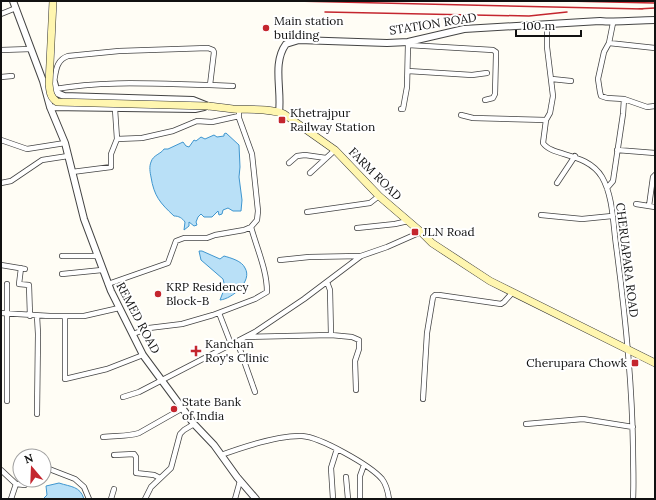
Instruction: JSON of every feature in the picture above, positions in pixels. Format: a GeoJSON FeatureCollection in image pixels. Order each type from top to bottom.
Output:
{"type":"FeatureCollection","features":[{"type":"Feature","properties":{"kind":"main road"},"geometry":{"type":"LineString","coordinates":[[53,1],[49,84],[50,93],[57,102],[208,106]]}},
{"type":"Feature","properties":{"kind":"main road","name":"FARM ROAD"},"geometry":{"type":"LineString","coordinates":[[208,106],[239,113],[257,109],[279,112],[293,120],[335,150],[379,196],[432,243],[490,281],[655,363]]}},
{"type":"Feature","properties":{"kind":"street","name":"REMED ROAD"},"geometry":{"type":"LineString","coordinates":[[13,1],[43,81],[50,107],[65,143],[84,219],[102,270],[119,308],[143,355],[194,424],[214,445],[240,481],[256,499]]}},
{"type":"Feature","properties":{"kind":"street"},"geometry":{"type":"LineString","coordinates":[[1,14],[16,8]]}},
{"type":"Feature","properties":{"kind":"street","name":"STATION ROAD"},"geometry":{"type":"LineString","coordinates":[[279,112],[279,58],[282,48],[286,44],[299,40],[408,44],[464,29],[600,21],[613,23],[655,20]]}},
{"type":"Feature","properties":{"kind":"street"},"geometry":{"type":"LineString","coordinates":[[613,23],[609,43],[604,52],[598,79],[602,96],[624,100],[647,107],[655,106]]}},
{"type":"Feature","properties":{"kind":"street"},"geometry":{"type":"LineString","coordinates":[[547,25],[546,47],[552,79],[553,102],[546,120],[543,143],[546,147],[575,156],[586,162],[597,171],[607,188],[612,181],[624,100]]}},
{"type":"Feature","properties":{"kind":"street"},"geometry":{"type":"LineString","coordinates":[[609,43],[655,48]]}},
{"type":"Feature","properties":{"kind":"street"},"geometry":{"type":"LineString","coordinates":[[401,109],[403,109],[408,87],[408,44],[493,50],[496,52],[495,94],[493,98],[485,100]]}},
{"type":"Feature","properties":{"kind":"street"},"geometry":{"type":"LineString","coordinates":[[208,106],[193,100],[64,96],[58,94],[55,89],[54,82],[58,62],[68,56],[120,51],[208,48],[214,52],[210,85]]}},
{"type":"Feature","properties":{"kind":"street"},"geometry":{"type":"LineString","coordinates":[[1,50],[31,49]]}},
{"type":"Feature","properties":{"kind":"street"},"geometry":{"type":"LineString","coordinates":[[408,71],[472,75],[487,73]]}},
{"type":"Feature","properties":{"kind":"street"},"geometry":{"type":"LineString","coordinates":[[1,77],[12,76]]}},
{"type":"Feature","properties":{"kind":"street"},"geometry":{"type":"LineString","coordinates":[[552,79],[571,81]]}},
{"type":"Feature","properties":{"kind":"street"},"geometry":{"type":"LineString","coordinates":[[43,81],[54,82]]}},
{"type":"Feature","properties":{"kind":"street"},"geometry":{"type":"LineString","coordinates":[[55,89],[126,83],[233,86]]}},
{"type":"Feature","properties":{"kind":"street","name":"FARM ROAD"},"geometry":{"type":"LineString","coordinates":[[50,107],[195,110],[208,106]]}},
{"type":"Feature","properties":{"kind":"street"},"geometry":{"type":"LineString","coordinates":[[72,172],[111,167],[111,154],[117,139],[115,109]]}},
{"type":"Feature","properties":{"kind":"street"},"geometry":{"type":"LineString","coordinates":[[108,284],[168,263],[176,241],[184,238],[207,238],[215,235],[244,230],[251,227],[257,220],[258,211],[255,168],[239,113],[212,122],[197,121],[173,131],[142,138],[117,139]]}},
{"type":"Feature","properties":{"kind":"street"},"geometry":{"type":"LineString","coordinates":[[461,115],[474,118],[546,120]]}},
{"type":"Feature","properties":{"kind":"street"},"geometry":{"type":"LineString","coordinates":[[1,140],[27,149],[65,143]]}},
{"type":"Feature","properties":{"kind":"street"},"geometry":{"type":"LineString","coordinates":[[310,173],[335,150]]}},
{"type":"Feature","properties":{"kind":"street"},"geometry":{"type":"LineString","coordinates":[[617,150],[655,153]]}},
{"type":"Feature","properties":{"kind":"street"},"geometry":{"type":"LineString","coordinates":[[289,163],[297,156],[305,155],[326,158]]}},
{"type":"Feature","properties":{"kind":"street"},"geometry":{"type":"LineString","coordinates":[[1,183],[11,180],[42,160],[68,156]]}},
{"type":"Feature","properties":{"kind":"street"},"geometry":{"type":"LineString","coordinates":[[557,183],[575,156]]}},
{"type":"Feature","properties":{"kind":"street"},"geometry":{"type":"LineString","coordinates":[[649,206],[653,177],[655,175]]}},
{"type":"Feature","properties":{"kind":"street","name":"CHERUAPARA ROAD"},"geometry":{"type":"LineString","coordinates":[[607,188],[619,263],[625,327],[629,350],[633,427],[633,499]]}},
{"type":"Feature","properties":{"kind":"street"},"geometry":{"type":"LineString","coordinates":[[307,212],[370,203],[379,196]]}},
{"type":"Feature","properties":{"kind":"street"},"geometry":{"type":"LineString","coordinates":[[636,204],[655,207]]}},
{"type":"Feature","properties":{"kind":"street"},"geometry":{"type":"LineString","coordinates":[[541,216],[582,219],[612,216]]}},
{"type":"Feature","properties":{"kind":"street"},"geometry":{"type":"LineString","coordinates":[[357,228],[395,224],[408,221]]}},
{"type":"Feature","properties":{"kind":"street"},"geometry":{"type":"LineString","coordinates":[[133,334],[149,328],[182,324],[219,313],[255,299],[267,292],[267,281],[262,259],[251,227]]}},
{"type":"Feature","properties":{"kind":"street"},"geometry":{"type":"LineString","coordinates":[[280,260],[309,257],[361,256],[387,247],[421,232]]}},
{"type":"Feature","properties":{"kind":"street"},"geometry":{"type":"LineString","coordinates":[[62,256],[97,256]]}},
{"type":"Feature","properties":{"kind":"street"},"geometry":{"type":"LineString","coordinates":[[123,397],[139,392],[246,337],[279,316],[361,256]]}},
{"type":"Feature","properties":{"kind":"street"},"geometry":{"type":"LineString","coordinates":[[1,266],[23,269],[19,284],[29,285],[30,316]]}},
{"type":"Feature","properties":{"kind":"street"},"geometry":{"type":"LineString","coordinates":[[62,274],[102,270]]}},
{"type":"Feature","properties":{"kind":"street"},"geometry":{"type":"LineString","coordinates":[[327,282],[330,290],[331,335]]}},
{"type":"Feature","properties":{"kind":"street"},"geometry":{"type":"LineString","coordinates":[[7,401],[8,284]]}},
{"type":"Feature","properties":{"kind":"street"},"geometry":{"type":"LineString","coordinates":[[423,399],[427,333],[435,295],[501,304],[513,292]]}},
{"type":"Feature","properties":{"kind":"street"},"geometry":{"type":"LineString","coordinates":[[1,313],[30,316],[84,316],[119,308]]}},
{"type":"Feature","properties":{"kind":"street"},"geometry":{"type":"LineString","coordinates":[[219,313],[231,344]]}},
{"type":"Feature","properties":{"kind":"street"},"geometry":{"type":"LineString","coordinates":[[37,316],[37,414]]}},
{"type":"Feature","properties":{"kind":"street"},"geometry":{"type":"LineString","coordinates":[[65,316],[65,379],[106,369],[143,355]]}},
{"type":"Feature","properties":{"kind":"street"},"geometry":{"type":"LineString","coordinates":[[246,337],[331,335],[352,337],[359,340],[359,349],[355,361],[356,390]]}},
{"type":"Feature","properties":{"kind":"street"},"geometry":{"type":"LineString","coordinates":[[237,341],[255,392]]}},
{"type":"Feature","properties":{"kind":"street"},"geometry":{"type":"LineString","coordinates":[[103,437],[115,435],[131,436],[139,434],[183,408]]}},
{"type":"Feature","properties":{"kind":"street"},"geometry":{"type":"LineString","coordinates":[[526,424],[583,419],[633,427]]}},
{"type":"Feature","properties":{"kind":"street"},"geometry":{"type":"LineString","coordinates":[[145,499],[151,487],[171,468],[180,434],[194,424]]}},
{"type":"Feature","properties":{"kind":"street"},"geometry":{"type":"LineString","coordinates":[[221,455],[258,443],[301,436],[315,439],[338,449],[377,474],[383,480],[390,499]]}},
{"type":"Feature","properties":{"kind":"street"},"geometry":{"type":"LineString","coordinates":[[333,499],[331,468],[338,449]]}},
{"type":"Feature","properties":{"kind":"street"},"geometry":{"type":"LineString","coordinates":[[114,455],[134,454],[136,457],[136,473],[154,475],[160,478]]}},
{"type":"Feature","properties":{"kind":"street"},"geometry":{"type":"LineString","coordinates":[[360,499],[360,476],[364,465]]}},
{"type":"Feature","properties":{"kind":"street"},"geometry":{"type":"LineString","coordinates":[[1,470],[12,480]]}},
{"type":"Feature","properties":{"kind":"street"},"geometry":{"type":"LineString","coordinates":[[52,470],[66,474],[75,479],[84,487],[89,499]]}},
{"type":"Feature","properties":{"kind":"street"},"geometry":{"type":"LineString","coordinates":[[346,477],[348,499]]}},
{"type":"Feature","properties":{"kind":"street"},"geometry":{"type":"LineString","coordinates":[[235,499],[240,481]]}},
{"type":"Feature","properties":{"kind":"street"},"geometry":{"type":"LineString","coordinates":[[11,499],[15,488]]}},
{"type":"Feature","properties":{"kind":"street"},"geometry":{"type":"LineString","coordinates":[[111,499],[114,489]]}},
{"type":"Feature","properties":{"kind":"water"},"geometry":{"type":"Polygon","coordinates":[[[226,133],[239,145],[239,177],[242,200],[241,211],[233,211],[228,208],[223,210],[222,214],[219,215],[218,211],[212,217],[204,217],[201,214],[196,222],[197,225],[194,226],[189,222],[189,226],[184,230],[185,222],[183,219],[174,216],[161,203],[156,194],[152,184],[150,171],[152,160],[164,149],[168,149],[183,142],[189,147],[194,140],[196,141],[201,137],[205,139],[214,135],[217,137],[224,136],[226,133]]]}},
{"type":"Feature","properties":{"kind":"water"},"geometry":{"type":"Polygon","coordinates":[[[199,251],[220,259],[224,256],[241,263],[247,273],[244,284],[235,293],[225,299],[220,300],[225,287],[223,279],[201,260],[199,251]]]}},
{"type":"Feature","properties":{"kind":"water"},"geometry":{"type":"Polygon","coordinates":[[[59,483],[71,486],[80,492],[84,499],[43,499],[47,495],[46,488],[52,488],[52,485],[59,483]]]}},
{"type":"Feature","properties":{"kind":"railway"},"geometry":{"type":"LineString","coordinates":[[294,1],[643,9]]}},
{"type":"Feature","properties":{"kind":"railway"},"geometry":{"type":"LineString","coordinates":[[565,1],[655,3]]}},
{"type":"Feature","properties":{"kind":"railway"},"geometry":{"type":"LineString","coordinates":[[637,9],[655,8]]}},
{"type":"Feature","properties":{"kind":"railway"},"geometry":{"type":"LineString","coordinates":[[325,12],[529,16],[567,12]]}},
{"type":"Feature","properties":{"kind":"place","name":"Main station building"},"geometry":{"type":"Point","coordinates":[266,28]}},
{"type":"Feature","properties":{"kind":"place","name":"Khetrajpur Railway Station"},"geometry":{"type":"Point","coordinates":[282,120]}},
{"type":"Feature","properties":{"kind":"place","name":"JLN Road"},"geometry":{"type":"Point","coordinates":[415,232]}},
{"type":"Feature","properties":{"kind":"place","name":"KRP Residency Block-B"},"geometry":{"type":"Point","coordinates":[158,294]}},
{"type":"Feature","properties":{"kind":"place","name":"Kanchan Roy's Clinic"},"geometry":{"type":"Point","coordinates":[196,351]}},
{"type":"Feature","properties":{"kind":"place","name":"Cherupara Chowk"},"geometry":{"type":"Point","coordinates":[635,363]}},
{"type":"Feature","properties":{"kind":"place","name":"State Bank of India"},"geometry":{"type":"Point","coordinates":[174,409]}}]}
